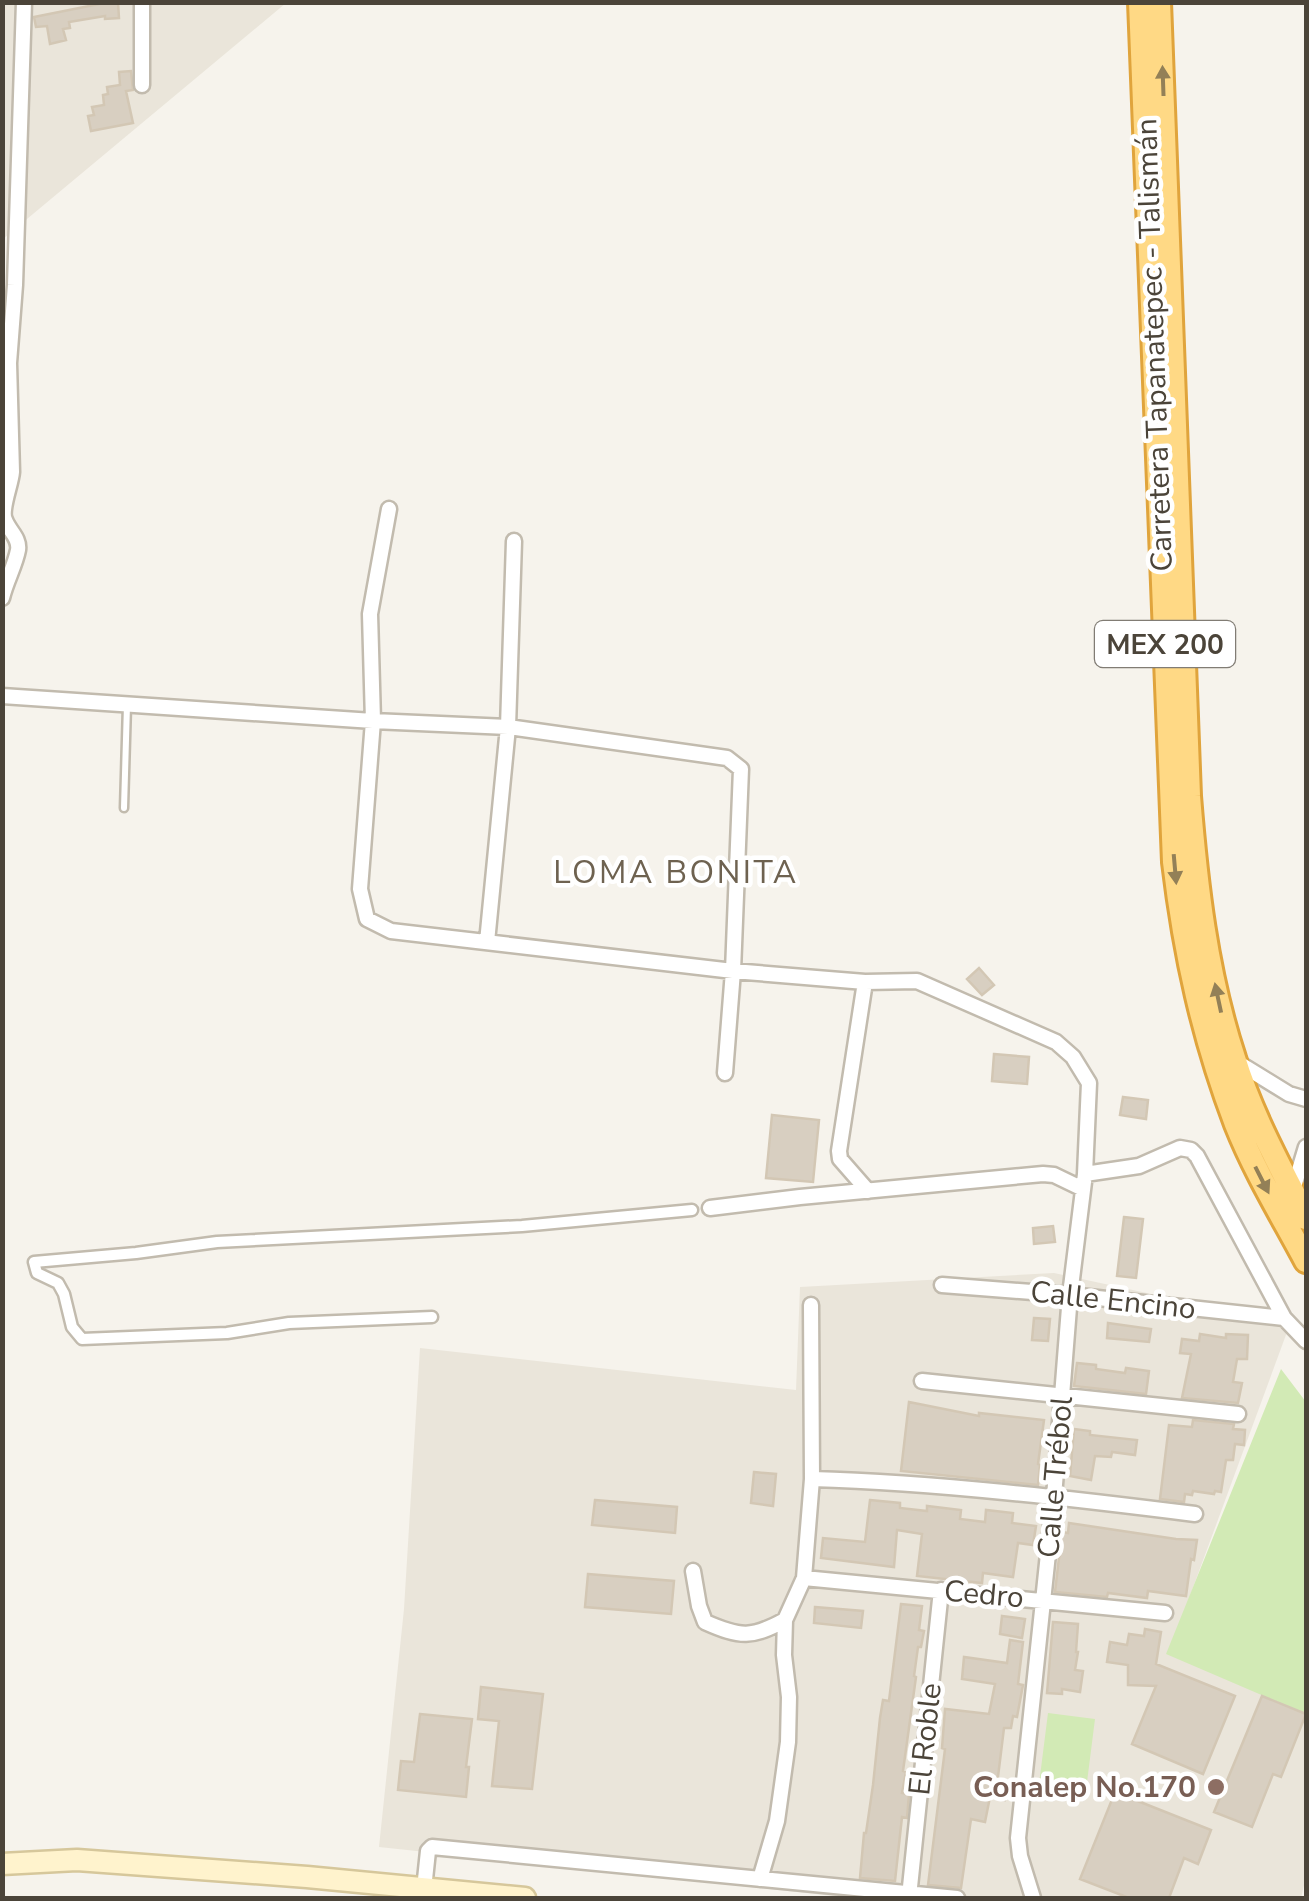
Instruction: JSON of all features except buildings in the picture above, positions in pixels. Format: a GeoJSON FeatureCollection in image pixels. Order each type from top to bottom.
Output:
{"type":"FeatureCollection","features":[{"type":"Feature","properties":{"kind":"highway","name":"Carretera Tapanatepec - Talismán"},"geometry":{"type":"LineString","coordinates":[[1140,2],[1174,862],[1182,930],[1196,997],[1237,1126],[1260,1178],[1306,1261]]}},
{"type":"Feature","properties":{"kind":"highway","name":"Carretera Tapanatepec - Talismán"},"geometry":{"type":"LineString","coordinates":[[1160,2],[1195,879],[1234,1061],[1306,1218]]}},
{"type":"Feature","properties":{"kind":"main road"},"geometry":{"type":"LineString","coordinates":[[2,1864],[76,1860],[525,1898]]}},
{"type":"Feature","properties":{"kind":"street"},"geometry":{"type":"LineString","coordinates":[[2,598],[18,550],[18,541],[3,513],[12,472],[9,364],[24,2]]}},
{"type":"Feature","properties":{"kind":"street"},"geometry":{"type":"LineString","coordinates":[[142,2],[142,85]]}},
{"type":"Feature","properties":{"kind":"street"},"geometry":{"type":"LineString","coordinates":[[389,510],[370,614],[373,721],[360,890],[368,919],[391,932],[866,982],[839,1151],[840,1159],[868,1191]]}},
{"type":"Feature","properties":{"kind":"street"},"geometry":{"type":"LineString","coordinates":[[487,942],[508,727],[514,541]]}},
{"type":"Feature","properties":{"kind":"street"},"geometry":{"type":"LineString","coordinates":[[2,696],[508,727],[727,758],[741,770],[725,1073]]}},
{"type":"Feature","properties":{"kind":"street","name":"Calle Trébol"},"geometry":{"type":"LineString","coordinates":[[866,982],[918,981],[1056,1042],[1074,1057],[1089,1083],[1084,1182],[1018,1838],[1033,1898]]}},
{"type":"Feature","properties":{"kind":"street"},"geometry":{"type":"LineString","coordinates":[[1234,1061],[1288,1094],[1306,1099]]}},
{"type":"Feature","properties":{"kind":"street"},"geometry":{"type":"LineString","coordinates":[[1292,1190],[1306,1147]]}},
{"type":"Feature","properties":{"kind":"street"},"geometry":{"type":"LineString","coordinates":[[710,1208],[1043,1174],[1084,1182],[1139,1166],[1180,1148],[1191,1150],[1198,1156],[1284,1318],[1306,1341]]}},
{"type":"Feature","properties":{"kind":"street"},"geometry":{"type":"LineString","coordinates":[[432,1317],[290,1323],[227,1333],[82,1339],[72,1327],[58,1282],[37,1273],[34,1262],[217,1242],[522,1226],[692,1210]]}},
{"type":"Feature","properties":{"kind":"street","name":"Calle Encino"},"geometry":{"type":"LineString","coordinates":[[942,1284],[1284,1318]]}},
{"type":"Feature","properties":{"kind":"street"},"geometry":{"type":"LineString","coordinates":[[760,1879],[777,1821],[788,1742],[786,1620],[804,1578],[812,1479],[811,1306]]}},
{"type":"Feature","properties":{"kind":"street"},"geometry":{"type":"LineString","coordinates":[[922,1381],[1238,1414]]}},
{"type":"Feature","properties":{"kind":"street"},"geometry":{"type":"LineString","coordinates":[[812,1479],[899,1482],[1195,1514]]}},
{"type":"Feature","properties":{"kind":"street"},"geometry":{"type":"LineString","coordinates":[[693,1571],[706,1622],[758,1635],[784,1655]]}},
{"type":"Feature","properties":{"kind":"street","name":"Cedro"},"geometry":{"type":"LineString","coordinates":[[804,1578],[1165,1613]]}},
{"type":"Feature","properties":{"kind":"street","name":"El Roble"},"geometry":{"type":"LineString","coordinates":[[910,1887],[940,1590]]}},
{"type":"Feature","properties":{"kind":"street"},"geometry":{"type":"LineString","coordinates":[[758,1635],[786,1620]]}},
{"type":"Feature","properties":{"kind":"street"},"geometry":{"type":"LineString","coordinates":[[424,1888],[428,1851],[432,1847],[957,1898]]}},
{"type":"Feature","properties":{"kind":"lane"},"geometry":{"type":"LineString","coordinates":[[124,808],[127,704]]}},
{"type":"Feature","properties":{"kind":"shaded area"},"geometry":{"type":"Polygon","coordinates":[[[3,3],[286,3],[3,239],[3,3]]]}},
{"type":"Feature","properties":{"kind":"shaded area"},"geometry":{"type":"Polygon","coordinates":[[[1054,1273],[1290,1324],[1170,1650],[1306,1705],[1306,1877],[1301,1898],[852,1898],[379,1847],[404,1609],[420,1348],[796,1390],[800,1287],[1054,1273]]]}},
{"type":"Feature","properties":{"kind":"green space"},"geometry":{"type":"Polygon","coordinates":[[[1281,1369],[1306,1402],[1306,1714],[1166,1654],[1281,1369]]]}},
{"type":"Feature","properties":{"kind":"green space"},"geometry":{"type":"Polygon","coordinates":[[[1048,1713],[1095,1719],[1085,1798],[1038,1792],[1048,1713]]]}},
{"type":"Feature","properties":{"kind":"place","name":"Conalep No.170"},"geometry":{"type":"Point","coordinates":[1216,1787]}},
{"type":"Feature","properties":{"kind":"district","name":"LOMA BONITA"},"geometry":{"type":"Point","coordinates":[676,872]}}]}
